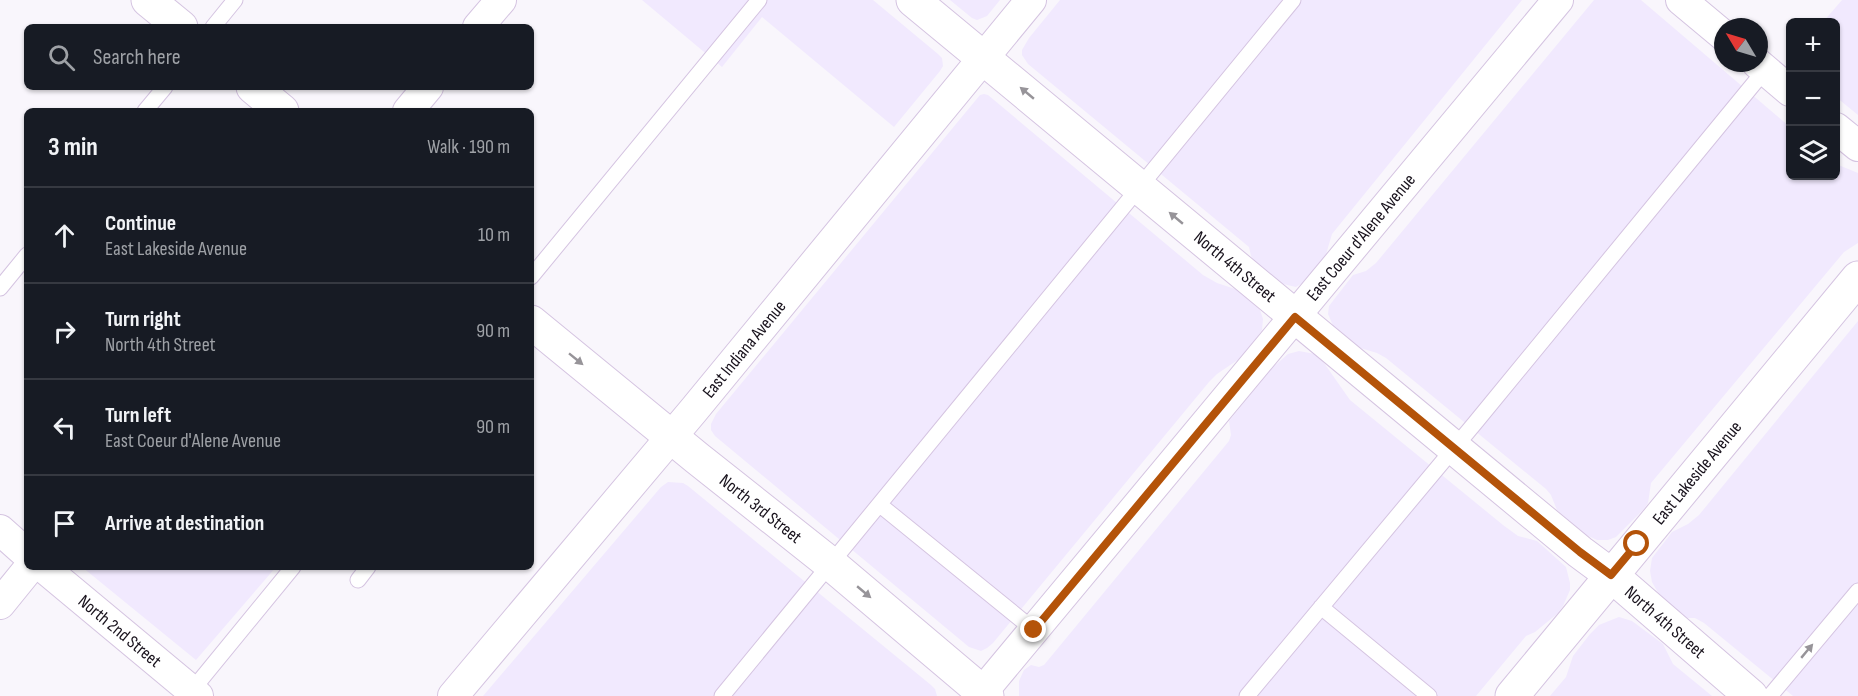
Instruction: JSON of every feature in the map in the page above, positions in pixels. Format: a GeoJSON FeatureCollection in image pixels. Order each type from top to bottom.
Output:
{"type":"FeatureCollection","features":[{"type":"Feature","properties":{"kind":"main road"},"geometry":{"type":"LineString","coordinates":[[148,0],[177,24]]}},
{"type":"Feature","properties":{"kind":"main road","name":"North 4th Street"},"geometry":{"type":"LineString","coordinates":[[913,0],[1580,552],[1611,575],[1751,696]]}},
{"type":"Feature","properties":{"kind":"main road"},"geometry":{"type":"LineString","coordinates":[[257,90],[278,108]]}},
{"type":"Feature","properties":{"kind":"main road","name":"East Lakeside Avenue"},"geometry":{"type":"LineString","coordinates":[[1512,696],[1858,278]]}},
{"type":"Feature","properties":{"kind":"main road","name":"North 3rd Street"},"geometry":{"type":"LineString","coordinates":[[534,324],[832,565],[983,695]]}},
{"type":"Feature","properties":{"kind":"street"},"geometry":{"type":"LineString","coordinates":[[481,24],[501,0]]}},
{"type":"Feature","properties":{"kind":"street","name":"East Indiana Avenue"},"geometry":{"type":"LineString","coordinates":[[453,696],[672,437],[1031,0]]}},
{"type":"Feature","properties":{"kind":"street","name":"East Coeur d'Alene Avenue"},"geometry":{"type":"LineString","coordinates":[[983,695],[1034,630],[1557,0]]}},
{"type":"Feature","properties":{"kind":"street"},"geometry":{"type":"LineString","coordinates":[[1681,0],[1714,28]]}},
{"type":"Feature","properties":{"kind":"street"},"geometry":{"type":"LineString","coordinates":[[1767,72],[1786,87]]}},
{"type":"Feature","properties":{"kind":"street"},"geometry":{"type":"LineString","coordinates":[[410,108],[426,90]]}},
{"type":"Feature","properties":{"kind":"street"},"geometry":{"type":"LineString","coordinates":[[1840,131],[1858,146]]}},
{"type":"Feature","properties":{"kind":"street"},"geometry":{"type":"LineString","coordinates":[[0,530],[24,551]]}},
{"type":"Feature","properties":{"kind":"street"},"geometry":{"type":"LineString","coordinates":[[0,604],[28,570]]}},
{"type":"Feature","properties":{"kind":"street","name":"North 2nd Street"},"geometry":{"type":"LineString","coordinates":[[47,570],[192,694]]}},
{"type":"Feature","properties":{"kind":"lane"},"geometry":{"type":"LineString","coordinates":[[215,24],[235,0]]}},
{"type":"Feature","properties":{"kind":"lane"},"geometry":{"type":"LineString","coordinates":[[534,273],[759,0]]}},
{"type":"Feature","properties":{"kind":"lane"},"geometry":{"type":"LineString","coordinates":[[722,696],[832,565],[1293,0]]}},
{"type":"Feature","properties":{"kind":"lane"},"geometry":{"type":"LineString","coordinates":[[1247,696],[1454,448],[1757,72]]}},
{"type":"Feature","properties":{"kind":"lane"},"geometry":{"type":"LineString","coordinates":[[148,108],[162,90]]}},
{"type":"Feature","properties":{"kind":"lane"},"geometry":{"type":"LineString","coordinates":[[0,288],[24,259]]}},
{"type":"Feature","properties":{"kind":"lane"},"geometry":{"type":"LineString","coordinates":[[880,504],[1034,630]]}},
{"type":"Feature","properties":{"kind":"lane"},"geometry":{"type":"LineString","coordinates":[[192,694],[291,570]]}},
{"type":"Feature","properties":{"kind":"lane"},"geometry":{"type":"LineString","coordinates":[[358,580],[366,570]]}},
{"type":"Feature","properties":{"kind":"lane"},"geometry":{"type":"LineString","coordinates":[[1770,696],[1858,591]]}},
{"type":"Feature","properties":{"kind":"lane"},"geometry":{"type":"LineString","coordinates":[[1321,607],[1429,696]]}},
{"type":"Feature","properties":{"kind":"shaded area"},"geometry":{"type":"Polygon","coordinates":[[[642,0],[873,0],[938,54],[942,58],[943,66],[894,127],[762,17],[722,67],[642,0]]]}},
{"type":"Feature","properties":{"kind":"shaded area"},"geometry":{"type":"Polygon","coordinates":[[[950,0],[1000,0],[987,16],[977,20],[950,0]]]}},
{"type":"Feature","properties":{"kind":"shaded area"},"geometry":{"type":"Polygon","coordinates":[[[1060,0],[1522,0],[1332,234],[1324,261],[1306,281],[1296,287],[1274,280],[1259,267],[1251,256],[1249,247],[1028,64],[1022,55],[1022,50],[1060,0]]]}},
{"type":"Feature","properties":{"kind":"shaded area"},"geometry":{"type":"Polygon","coordinates":[[[1594,0],[1641,0],[1714,62],[1714,72],[1725,72],[1786,124],[1786,180],[1840,180],[1840,166],[1858,173],[1858,243],[1844,252],[1651,483],[1648,503],[1643,510],[1616,537],[1608,540],[1597,540],[1584,534],[1557,510],[1546,489],[1386,358],[1357,347],[1334,328],[1328,314],[1329,306],[1353,275],[1366,271],[1376,263],[1594,0]]]}},
{"type":"Feature","properties":{"kind":"shaded area"},"geometry":{"type":"Polygon","coordinates":[[[1842,0],[1858,0],[1858,115],[1840,100],[1840,18],[1826,18],[1842,0]]]}},
{"type":"Feature","properties":{"kind":"shaded area"},"geometry":{"type":"Polygon","coordinates":[[[984,94],[1203,275],[1217,283],[1238,290],[1260,310],[1263,319],[1262,330],[1245,355],[1209,382],[993,643],[981,651],[969,647],[715,436],[711,430],[711,424],[716,414],[980,95],[984,94]]]}},
{"type":"Feature","properties":{"kind":"shaded area"},"geometry":{"type":"Polygon","coordinates":[[[1858,321],[1858,696],[1793,696],[1704,623],[1695,618],[1686,618],[1660,596],[1652,582],[1650,571],[1652,558],[1672,532],[1699,515],[1858,321]]]}},
{"type":"Feature","properties":{"kind":"shaded area"},"geometry":{"type":"Polygon","coordinates":[[[1299,351],[1315,354],[1350,400],[1503,525],[1518,536],[1537,541],[1566,567],[1570,590],[1557,614],[1535,632],[1526,636],[1476,696],[1019,696],[1019,681],[1024,670],[1031,665],[1039,667],[1044,665],[1229,441],[1231,435],[1229,421],[1271,369],[1288,354],[1299,351]]]}},
{"type":"Feature","properties":{"kind":"shaded area"},"geometry":{"type":"Polygon","coordinates":[[[668,482],[683,483],[688,486],[931,685],[937,696],[483,696],[661,487],[668,482]]]}},
{"type":"Feature","properties":{"kind":"shaded area"},"geometry":{"type":"Polygon","coordinates":[[[86,570],[273,570],[196,660],[86,570]]]}},
{"type":"Feature","properties":{"kind":"shaded area"},"geometry":{"type":"Polygon","coordinates":[[[1619,617],[1632,621],[1663,644],[1673,664],[1712,696],[1550,696],[1566,677],[1573,656],[1590,634],[1599,625],[1619,617]]]}},
{"type":"Feature","properties":{"kind":"route"},"geometry":{"type":"LineString","coordinates":[[1034,630],[1295,317],[1611,575],[1637,544]]}}]}
